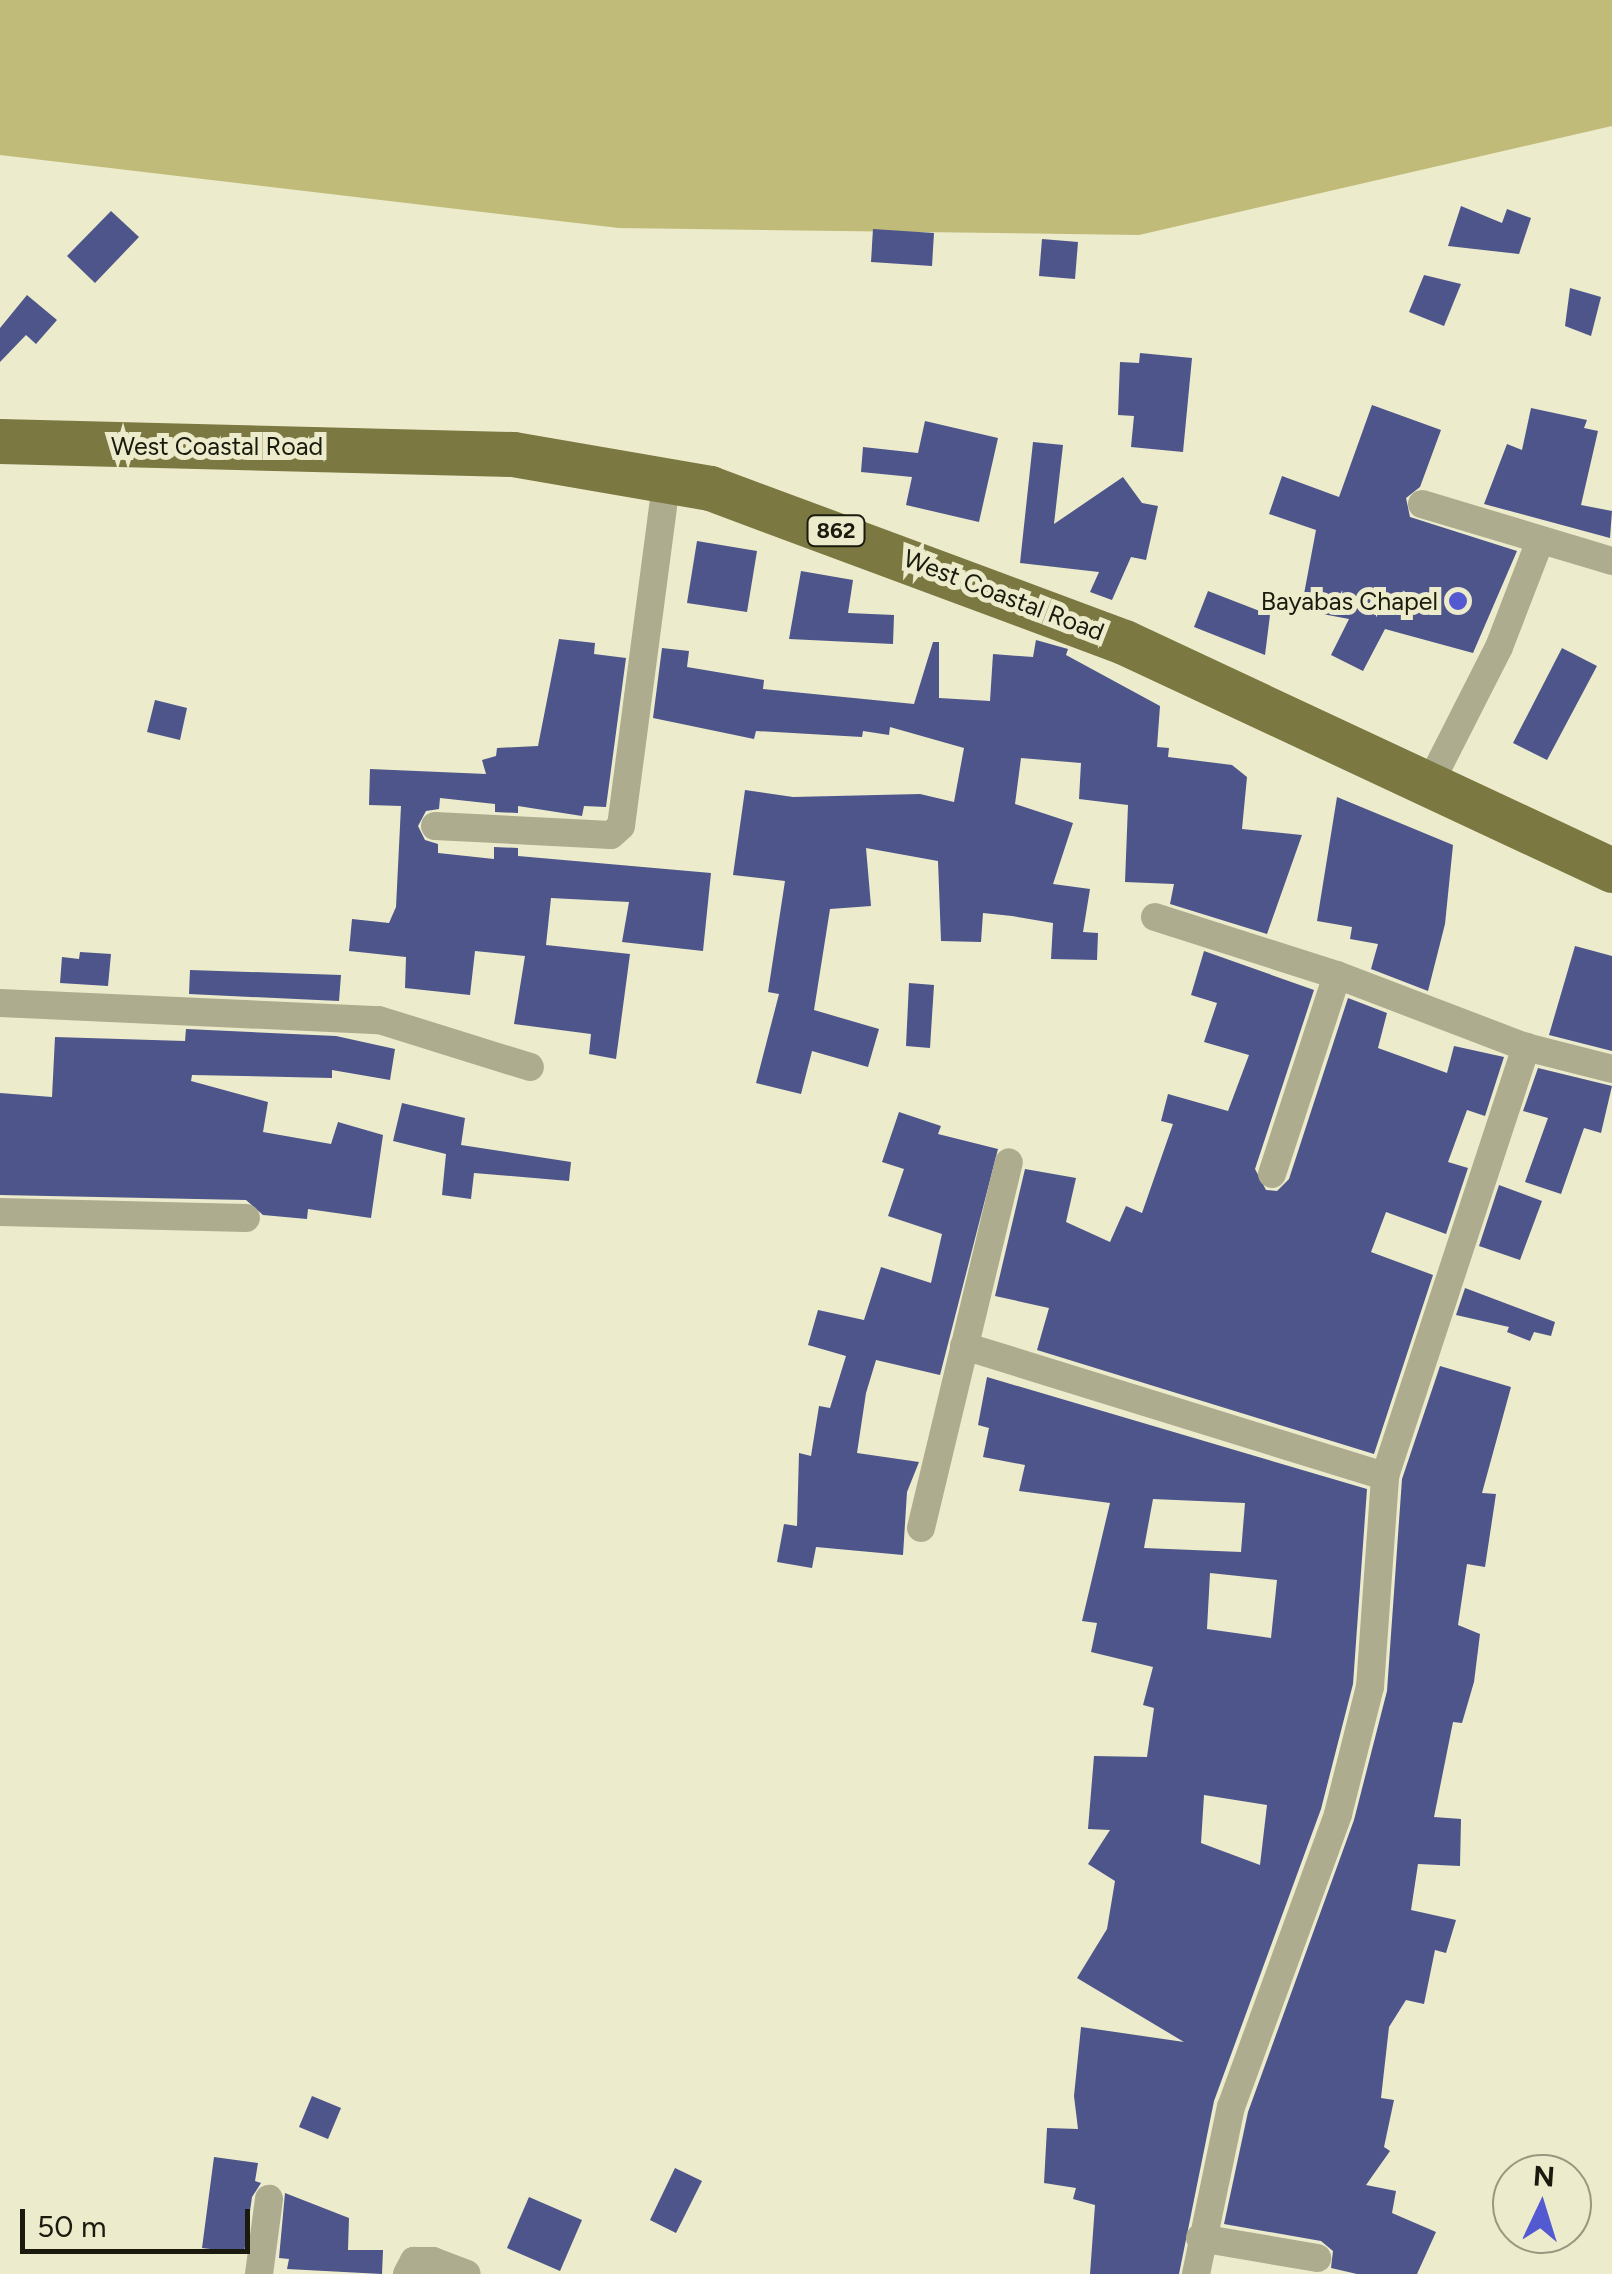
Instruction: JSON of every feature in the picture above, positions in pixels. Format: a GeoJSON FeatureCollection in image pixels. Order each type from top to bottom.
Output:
{"type":"FeatureCollection","features":[{"type":"Feature","properties":{"kind":"main road","name":"West Coastal Road"},"geometry":{"type":"LineString","coordinates":[[0,441],[513,454],[667,477],[787,512],[1038,607],[1430,783],[1612,870]]}},
{"type":"Feature","properties":{"kind":"street"},"geometry":{"type":"LineString","coordinates":[[435,826],[611,834],[621,826],[667,477]]}},
{"type":"Feature","properties":{"kind":"street"},"geometry":{"type":"LineString","coordinates":[[1422,504],[1612,561]]}},
{"type":"Feature","properties":{"kind":"street"},"geometry":{"type":"LineString","coordinates":[[1430,783],[1499,647],[1540,541]]}},
{"type":"Feature","properties":{"kind":"street"},"geometry":{"type":"LineString","coordinates":[[1155,917],[1337,975],[1526,1047],[1612,1068]]}},
{"type":"Feature","properties":{"kind":"street"},"geometry":{"type":"LineString","coordinates":[[1272,1174],[1337,975]]}},
{"type":"Feature","properties":{"kind":"street"},"geometry":{"type":"LineString","coordinates":[[0,1004],[379,1020],[530,1067]]}},
{"type":"Feature","properties":{"kind":"street"},"geometry":{"type":"LineString","coordinates":[[1196,2274],[1200,2238],[1231,2107],[1338,1814],[1370,1687],[1385,1476],[1526,1047]]}},
{"type":"Feature","properties":{"kind":"street"},"geometry":{"type":"LineString","coordinates":[[920,1528],[1010,1162]]}},
{"type":"Feature","properties":{"kind":"street"},"geometry":{"type":"LineString","coordinates":[[0,1212],[246,1218]]}},
{"type":"Feature","properties":{"kind":"street"},"geometry":{"type":"LineString","coordinates":[[964,1346],[1385,1476]]}},
{"type":"Feature","properties":{"kind":"street"},"geometry":{"type":"LineString","coordinates":[[258,2274],[270,2199]]}},
{"type":"Feature","properties":{"kind":"street"},"geometry":{"type":"LineString","coordinates":[[1200,2238],[1317,2258]]}},
{"type":"Feature","properties":{"kind":"street"},"geometry":{"type":"LineString","coordinates":[[407,2274],[414,2261],[432,2261],[467,2274]]}},
{"type":"Feature","properties":{"kind":"shaded area"},"geometry":{"type":"Polygon","coordinates":[[[0,0],[1612,0],[1612,126],[1139,235],[619,228],[0,155],[0,0]]]}},
{"type":"Feature","properties":{"kind":"building"},"geometry":{"type":"Polygon","coordinates":[[[1461,206],[1502,223],[1507,209],[1531,218],[1519,254],[1448,246],[1461,206]]]}},
{"type":"Feature","properties":{"kind":"building"},"geometry":{"type":"Polygon","coordinates":[[[111,211],[139,237],[95,283],[67,256],[111,211]]]}},
{"type":"Feature","properties":{"kind":"building"},"geometry":{"type":"Polygon","coordinates":[[[873,229],[934,233],[932,266],[871,262],[873,229]]]}},
{"type":"Feature","properties":{"kind":"building"},"geometry":{"type":"Polygon","coordinates":[[[1042,239],[1078,242],[1075,279],[1039,276],[1042,239]]]}},
{"type":"Feature","properties":{"kind":"building"},"geometry":{"type":"Polygon","coordinates":[[[1424,275],[1461,284],[1444,326],[1409,312],[1424,275]]]}},
{"type":"Feature","properties":{"kind":"building"},"geometry":{"type":"Polygon","coordinates":[[[1570,288],[1601,297],[1591,336],[1565,326],[1570,288]]]}},
{"type":"Feature","properties":{"kind":"building"},"geometry":{"type":"Polygon","coordinates":[[[27,295],[57,320],[36,344],[26,335],[0,362],[0,328],[27,295]]]}},
{"type":"Feature","properties":{"kind":"building"},"geometry":{"type":"Polygon","coordinates":[[[1140,353],[1192,358],[1183,452],[1131,447],[1134,416],[1118,415],[1120,362],[1139,363],[1140,353]]]}},
{"type":"Feature","properties":{"kind":"building"},"geometry":{"type":"Polygon","coordinates":[[[1372,405],[1441,430],[1420,487],[1406,498],[1410,517],[1517,551],[1473,653],[1385,629],[1363,671],[1331,655],[1349,619],[1301,610],[1316,530],[1269,514],[1282,476],[1339,497],[1372,405]]]}},
{"type":"Feature","properties":{"kind":"building"},"geometry":{"type":"Polygon","coordinates":[[[1531,408],[1587,420],[1584,428],[1598,431],[1581,505],[1612,511],[1610,538],[1484,504],[1507,444],[1522,450],[1531,408]]]}},
{"type":"Feature","properties":{"kind":"building"},"geometry":{"type":"Polygon","coordinates":[[[925,421],[998,438],[979,522],[906,505],[912,477],[861,472],[863,447],[918,453],[925,421]]]}},
{"type":"Feature","properties":{"kind":"building"},"geometry":{"type":"Polygon","coordinates":[[[1033,442],[1063,445],[1054,524],[1123,477],[1142,503],[1158,506],[1146,560],[1131,557],[1112,600],[1090,592],[1099,572],[1020,563],[1033,442]]]}},
{"type":"Feature","properties":{"kind":"building"},"geometry":{"type":"Polygon","coordinates":[[[697,541],[757,551],[747,612],[687,603],[697,541]]]}},
{"type":"Feature","properties":{"kind":"building"},"geometry":{"type":"Polygon","coordinates":[[[801,571],[853,580],[848,613],[894,615],[893,644],[789,639],[801,571]]]}},
{"type":"Feature","properties":{"kind":"building"},"geometry":{"type":"Polygon","coordinates":[[[1208,591],[1270,615],[1265,655],[1194,627],[1208,591]]]}},
{"type":"Feature","properties":{"kind":"building"},"geometry":{"type":"Polygon","coordinates":[[[559,639],[595,643],[594,654],[626,658],[606,807],[584,806],[582,816],[518,806],[518,813],[495,812],[495,804],[440,798],[439,809],[426,811],[418,826],[425,840],[438,844],[438,853],[494,859],[494,847],[518,848],[518,856],[711,873],[703,951],[622,942],[629,902],[551,898],[546,945],[630,954],[616,1059],[589,1054],[591,1034],[514,1024],[525,956],[475,951],[470,995],[405,988],[406,957],[349,951],[352,919],[389,923],[396,907],[401,806],[369,805],[370,769],[486,774],[482,760],[496,756],[497,748],[538,746],[559,639]]]}},
{"type":"Feature","properties":{"kind":"building"},"geometry":{"type":"Polygon","coordinates":[[[1036,640],[1068,649],[1066,655],[1160,706],[1157,747],[1169,748],[1168,757],[1232,765],[1247,777],[1242,829],[1302,835],[1267,934],[1170,904],[1174,884],[1125,882],[1128,805],[1079,799],[1081,763],[1021,758],[1015,804],[1073,823],[1053,884],[1090,889],[1083,932],[1098,933],[1097,960],[1051,959],[1053,923],[1012,916],[983,913],[981,942],[941,941],[938,861],[866,848],[871,906],[830,909],[814,1010],[879,1029],[868,1067],[812,1051],[801,1094],[756,1083],[779,994],[768,992],[785,881],[733,875],[745,790],[793,797],[920,794],[954,802],[964,748],[890,727],[889,735],[863,731],[862,737],[756,731],[754,739],[653,718],[662,648],[689,651],[687,667],[764,680],[763,689],[914,704],[933,642],[939,642],[939,698],[990,701],[993,654],[1033,657],[1036,640]]]}},
{"type":"Feature","properties":{"kind":"building"},"geometry":{"type":"Polygon","coordinates":[[[1562,648],[1597,666],[1547,760],[1513,743],[1562,648]]]}},
{"type":"Feature","properties":{"kind":"building"},"geometry":{"type":"Polygon","coordinates":[[[155,700],[187,708],[180,740],[147,732],[155,700]]]}},
{"type":"Feature","properties":{"kind":"building"},"geometry":{"type":"Polygon","coordinates":[[[1337,797],[1453,845],[1445,924],[1428,991],[1371,969],[1378,944],[1350,939],[1352,927],[1317,921],[1337,797]]]}},
{"type":"Feature","properties":{"kind":"building"},"geometry":{"type":"Polygon","coordinates":[[[1575,946],[1612,956],[1612,1051],[1549,1035],[1575,946]]]}},
{"type":"Feature","properties":{"kind":"building"},"geometry":{"type":"Polygon","coordinates":[[[1204,951],[1314,990],[1255,1169],[1266,1190],[1277,1191],[1289,1179],[1348,998],[1387,1013],[1378,1048],[1447,1073],[1454,1046],[1504,1057],[1485,1116],[1467,1110],[1448,1162],[1468,1168],[1446,1234],[1386,1212],[1371,1252],[1433,1275],[1374,1454],[1037,1350],[1049,1308],[995,1296],[1025,1169],[1076,1178],[1066,1222],[1110,1242],[1126,1206],[1142,1213],[1173,1124],[1161,1121],[1168,1094],[1228,1111],[1249,1055],[1204,1042],[1217,1003],[1191,995],[1204,951]]]}},
{"type":"Feature","properties":{"kind":"building"},"geometry":{"type":"Polygon","coordinates":[[[80,952],[111,954],[108,986],[60,983],[62,957],[79,959],[80,952]]]}},
{"type":"Feature","properties":{"kind":"building"},"geometry":{"type":"Polygon","coordinates":[[[190,970],[341,975],[339,1001],[189,994],[190,970]]]}},
{"type":"Feature","properties":{"kind":"building"},"geometry":{"type":"Polygon","coordinates":[[[909,983],[934,985],[930,1048],[906,1046],[909,983]]]}},
{"type":"Feature","properties":{"kind":"building"},"geometry":{"type":"Polygon","coordinates":[[[186,1029],[336,1036],[395,1049],[390,1080],[332,1070],[332,1078],[192,1075],[191,1081],[268,1102],[263,1132],[331,1144],[338,1122],[383,1135],[371,1218],[308,1209],[307,1219],[263,1215],[246,1200],[0,1195],[0,1093],[52,1097],[55,1037],[185,1041],[186,1029]]]}},
{"type":"Feature","properties":{"kind":"building"},"geometry":{"type":"Polygon","coordinates":[[[1538,1068],[1612,1086],[1601,1133],[1584,1128],[1561,1194],[1525,1182],[1548,1118],[1523,1111],[1538,1068]]]}},
{"type":"Feature","properties":{"kind":"building"},"geometry":{"type":"Polygon","coordinates":[[[402,1103],[465,1118],[461,1145],[571,1162],[569,1181],[474,1173],[471,1199],[442,1195],[446,1154],[393,1141],[402,1103]]]}},
{"type":"Feature","properties":{"kind":"building"},"geometry":{"type":"Polygon","coordinates":[[[899,1112],[941,1126],[938,1134],[998,1149],[940,1375],[876,1360],[866,1393],[857,1453],[919,1462],[907,1492],[903,1555],[816,1547],[812,1568],[777,1562],[784,1524],[797,1526],[799,1453],[811,1456],[819,1406],[830,1408],[846,1356],[808,1345],[818,1310],[864,1320],[881,1267],[931,1283],[942,1234],[888,1216],[904,1169],[882,1162],[899,1112]]]}},
{"type":"Feature","properties":{"kind":"building"},"geometry":{"type":"Polygon","coordinates":[[[1499,1185],[1542,1201],[1520,1260],[1479,1246],[1499,1185]]]}},
{"type":"Feature","properties":{"kind":"building"},"geometry":{"type":"Polygon","coordinates":[[[1465,1288],[1555,1322],[1551,1336],[1534,1332],[1530,1341],[1507,1332],[1509,1327],[1456,1315],[1465,1288]]]}},
{"type":"Feature","properties":{"kind":"building"},"geometry":{"type":"Polygon","coordinates":[[[1440,1366],[1511,1387],[1482,1493],[1496,1494],[1485,1567],[1467,1564],[1458,1625],[1480,1634],[1474,1682],[1462,1723],[1453,1722],[1434,1817],[1461,1819],[1460,1866],[1418,1864],[1411,1910],[1456,1920],[1446,1953],[1435,1950],[1424,2004],[1406,2000],[1389,2027],[1381,2098],[1394,2100],[1384,2147],[1390,2151],[1366,2185],[1396,2191],[1392,2213],[1436,2232],[1417,2274],[1357,2274],[1331,2268],[1333,2251],[1321,2241],[1224,2224],[1248,2112],[1354,1820],[1387,1691],[1402,1479],[1440,1366]]]}},
{"type":"Feature","properties":{"kind":"building"},"geometry":{"type":"Polygon","coordinates":[[[987,1377],[1367,1489],[1353,1684],[1321,1809],[1214,2101],[1179,2274],[1090,2274],[1095,2205],[1073,2199],[1076,2188],[1044,2183],[1047,2128],[1078,2129],[1074,2096],[1081,2027],[1184,2042],[1077,1978],[1107,1929],[1115,1881],[1088,1864],[1110,1830],[1088,1829],[1094,1756],[1147,1757],[1154,1708],[1143,1705],[1153,1667],[1091,1652],[1097,1623],[1082,1621],[1110,1503],[1019,1491],[1025,1465],[983,1457],[989,1428],[978,1425],[987,1377]],[[1153,1499],[1144,1548],[1241,1552],[1245,1503],[1153,1499]],[[1210,1573],[1207,1629],[1271,1638],[1277,1580],[1210,1573]],[[1204,1795],[1201,1843],[1260,1865],[1267,1805],[1204,1795]]]}},
{"type":"Feature","properties":{"kind":"building"},"geometry":{"type":"Polygon","coordinates":[[[312,2096],[341,2108],[328,2139],[299,2127],[312,2096]]]}},
{"type":"Feature","properties":{"kind":"building"},"geometry":{"type":"Polygon","coordinates":[[[214,2157],[258,2163],[255,2181],[261,2183],[252,2197],[244,2253],[202,2248],[214,2157]]]}},
{"type":"Feature","properties":{"kind":"building"},"geometry":{"type":"Polygon","coordinates":[[[675,2168],[702,2181],[676,2233],[650,2220],[675,2168]]]}},
{"type":"Feature","properties":{"kind":"building"},"geometry":{"type":"Polygon","coordinates":[[[285,2193],[349,2218],[348,2250],[383,2250],[382,2274],[287,2269],[289,2259],[279,2258],[285,2193]]]}},
{"type":"Feature","properties":{"kind":"building"},"geometry":{"type":"Polygon","coordinates":[[[529,2197],[582,2220],[560,2271],[507,2248],[529,2197]]]}},
{"type":"Feature","properties":{"kind":"place","name":"Bayabas Chapel"},"geometry":{"type":"Point","coordinates":[1458,601]}}]}
